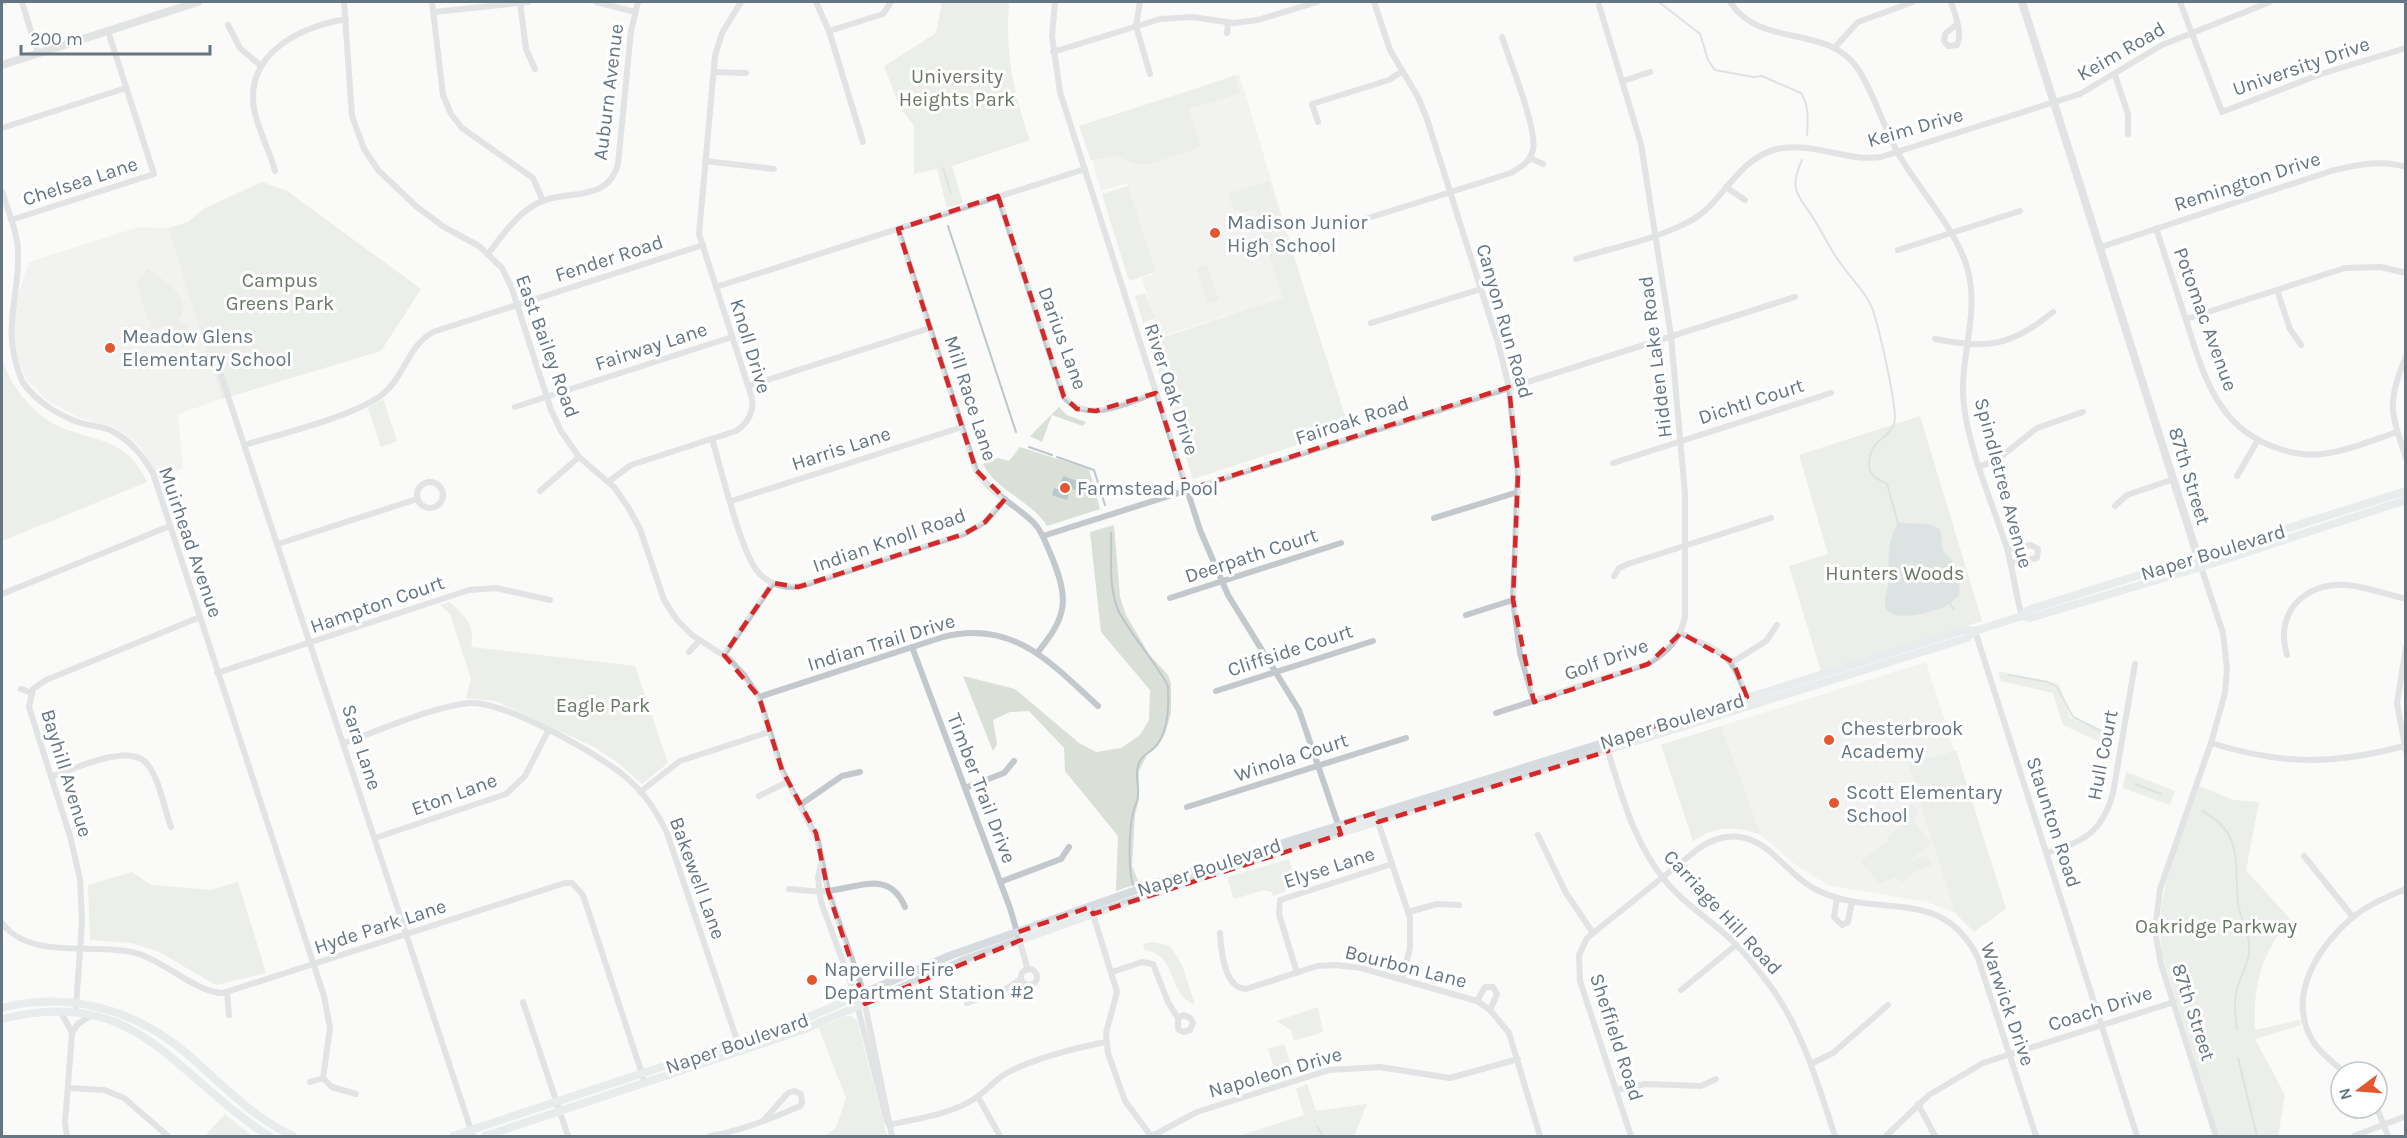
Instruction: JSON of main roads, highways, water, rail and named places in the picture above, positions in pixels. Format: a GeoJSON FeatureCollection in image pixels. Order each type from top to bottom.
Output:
{"type":"FeatureCollection","features":[{"type":"Feature","properties":{"kind":"main road","name":"Naper Boulevard"},"geometry":{"type":"LineString","coordinates":[[739,1048],[949,956],[1019,936],[1091,910],[1377,818],[1748,702],[1964,630],[1975,631],[2022,616],[2028,610],[2406,491]]}},
{"type":"Feature","properties":{"kind":"main road","name":"Naper Boulevard"},"geometry":{"type":"LineString","coordinates":[[2022,616],[2030,618],[2201,567],[2406,500]]}},
{"type":"Feature","properties":{"kind":"main road","name":"Naper Boulevard"},"geometry":{"type":"LineString","coordinates":[[453,1137],[558,1107],[861,1006],[1019,936]]}},
{"type":"Feature","properties":{"kind":"main road"},"geometry":{"type":"LineString","coordinates":[[2,1008],[38,1002],[76,1003],[109,1009],[149,1026],[185,1052],[265,1122],[293,1137]]}},
{"type":"Feature","properties":{"kind":"main road"},"geometry":{"type":"LineString","coordinates":[[2,1019],[41,1012],[75,1013],[131,1029],[162,1047],[243,1118],[269,1137]]}},
{"type":"Feature","properties":{"kind":"main road","name":"Naper Boulevard"},"geometry":{"type":"LineString","coordinates":[[485,1137],[558,1107]]}},
{"type":"Feature","properties":{"kind":"waterway"},"geometry":{"type":"LineString","coordinates":[[1659,2],[1700,34],[1708,60],[1715,70],[1753,77],[1762,76],[1801,93],[1807,108],[1807,135]]}},
{"type":"Feature","properties":{"kind":"waterway"},"geometry":{"type":"LineString","coordinates":[[1802,160],[1796,180],[1797,193],[1837,259],[1873,309],[1888,373],[1895,417],[1891,430],[1872,450],[1869,466],[1873,475],[1887,484],[1898,523]]}},
{"type":"Feature","properties":{"kind":"waterway"},"geometry":{"type":"LineString","coordinates":[[943,168],[951,193]]}},
{"type":"Feature","properties":{"kind":"waterway"},"geometry":{"type":"LineString","coordinates":[[948,226],[1016,432]]}},
{"type":"Feature","properties":{"kind":"waterway"},"geometry":{"type":"LineString","coordinates":[[1029,447],[1052,455]]}},
{"type":"Feature","properties":{"kind":"waterway"},"geometry":{"type":"LineString","coordinates":[[1057,457],[1094,470],[1105,505]]}},
{"type":"Feature","properties":{"kind":"waterway"},"geometry":{"type":"LineString","coordinates":[[1111,533],[1112,581],[1118,610],[1168,687],[1165,727],[1159,742],[1142,758],[1138,767],[1138,797],[1130,839],[1130,870],[1133,885]]}},
{"type":"Feature","properties":{"kind":"waterway"},"geometry":{"type":"LineString","coordinates":[[1950,603],[1954,610]]}},
{"type":"Feature","properties":{"kind":"waterway"},"geometry":{"type":"LineString","coordinates":[[2009,675],[2048,682],[2057,687],[2073,717],[2103,732]]}},
{"type":"Feature","properties":{"kind":"waterway"},"geometry":{"type":"LineString","coordinates":[[2135,784],[2161,794]]}},
{"type":"Feature","properties":{"kind":"waterway"},"geometry":{"type":"LineString","coordinates":[[2202,811],[2225,829],[2231,839],[2236,862],[2238,903],[2249,945],[2248,960],[2236,994],[2237,1029]]}},
{"type":"Feature","properties":{"kind":"waterway"},"geometry":{"type":"LineString","coordinates":[[2238,1058],[2257,1136]]}},
{"type":"Feature","properties":{"kind":"waterway"},"geometry":{"type":"LineString","coordinates":[[1317,1127],[1322,1134]]}},
{"type":"Feature","properties":{"kind":"place","name":"Madison Junior High School"},"geometry":{"type":"Point","coordinates":[1215,233]}},
{"type":"Feature","properties":{"kind":"place","name":"Meadow Glens Elementary School"},"geometry":{"type":"Point","coordinates":[110,348]}},
{"type":"Feature","properties":{"kind":"place","name":"Farmstead Pool"},"geometry":{"type":"Point","coordinates":[1065,488]}},
{"type":"Feature","properties":{"kind":"place","name":"Chesterbrook Academy"},"geometry":{"type":"Point","coordinates":[1829,740]}},
{"type":"Feature","properties":{"kind":"place","name":"Scott Elementary School"},"geometry":{"type":"Point","coordinates":[1834,803]}},
{"type":"Feature","properties":{"kind":"place","name":"Naperville Fire Department Station #2"},"geometry":{"type":"Point","coordinates":[812,980]}},
{"type":"Feature","properties":{"kind":"park label","name":"University Heights Park"},"geometry":{"type":"Point","coordinates":[957,88]}},
{"type":"Feature","properties":{"kind":"park label","name":"Campus Greens Park"},"geometry":{"type":"Point","coordinates":[280,292]}},
{"type":"Feature","properties":{"kind":"park label","name":"Hunters Woods"},"geometry":{"type":"Point","coordinates":[1895,573]}},
{"type":"Feature","properties":{"kind":"park label","name":"Eagle Park"},"geometry":{"type":"Point","coordinates":[603,705]}},
{"type":"Feature","properties":{"kind":"park label","name":"Oakridge Parkway"},"geometry":{"type":"Point","coordinates":[2216,926]}}]}
